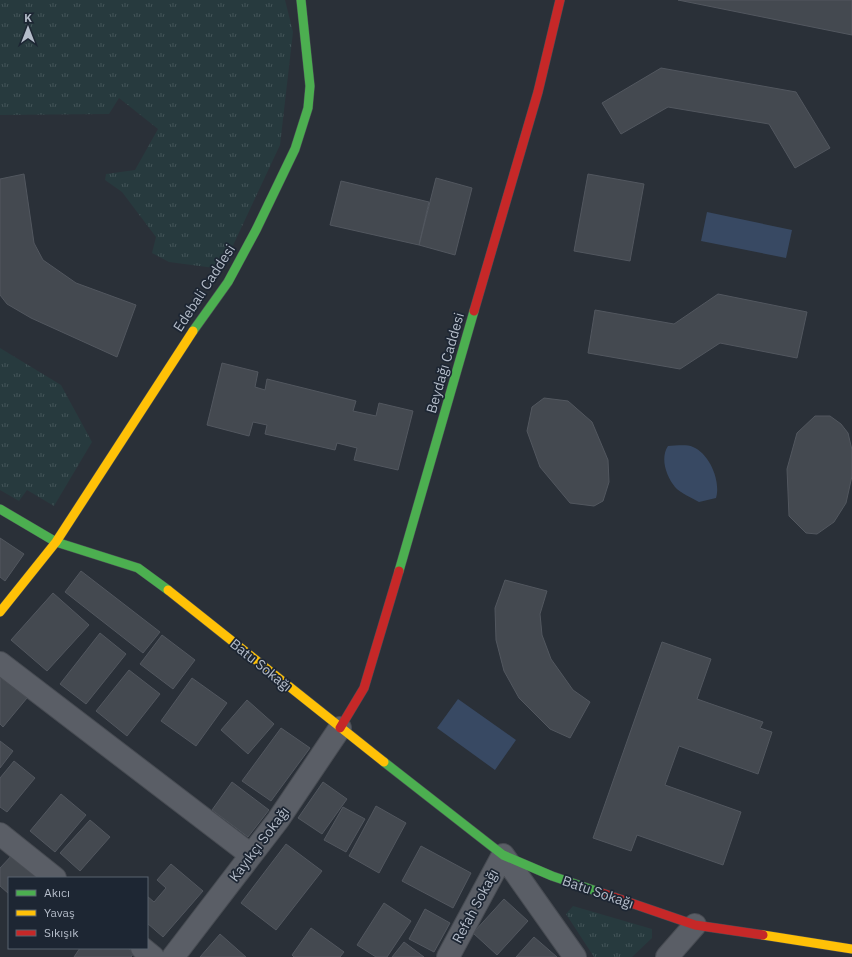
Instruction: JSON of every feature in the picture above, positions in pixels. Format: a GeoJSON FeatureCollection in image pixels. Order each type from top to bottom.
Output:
{"type":"FeatureCollection","features":[{"type":"Feature","properties":{"kind":"street","name":"Edebali Caddesi"},"geometry":{"type":"LineString","coordinates":[[0,612],[56,542],[196,326],[228,282],[256,230],[295,149],[308,108],[310,86],[300,0]]}},
{"type":"Feature","properties":{"kind":"street","name":"Beydağı Caddesi"},"geometry":{"type":"LineString","coordinates":[[340,728],[364,688],[538,92],[560,0]]}},
{"type":"Feature","properties":{"kind":"street","name":"Batu Sokağı"},"geometry":{"type":"LineString","coordinates":[[0,509],[56,542],[138,568],[187,605],[340,728],[503,855],[552,876],[695,925],[852,949]]}},
{"type":"Feature","properties":{"kind":"street"},"geometry":{"type":"LineString","coordinates":[[0,663],[251,855]]}},
{"type":"Feature","properties":{"kind":"street","name":"Kayıkçı Sokağı"},"geometry":{"type":"LineString","coordinates":[[173,957],[278,820],[340,728]]}},
{"type":"Feature","properties":{"kind":"street"},"geometry":{"type":"LineString","coordinates":[[0,834],[54,877]]}},
{"type":"Feature","properties":{"kind":"street","name":"Batu Sokağı"},"geometry":{"type":"LineString","coordinates":[[503,855],[575,957]]}},
{"type":"Feature","properties":{"kind":"street","name":"Refah Sokağı"},"geometry":{"type":"LineString","coordinates":[[448,957],[503,855]]}},
{"type":"Feature","properties":{"kind":"street"},"geometry":{"type":"LineString","coordinates":[[667,957],[695,925]]}},
{"type":"Feature","properties":{"kind":"street"},"geometry":{"type":"LineString","coordinates":[[143,949],[153,957]]}},
{"type":"Feature","properties":{"kind":"green space"},"geometry":{"type":"Polygon","coordinates":[[[0,0],[285,0],[293,32],[280,145],[222,269],[169,262],[152,253],[156,237],[122,192],[105,180],[106,174],[135,170],[158,129],[119,98],[109,114],[0,115],[0,0]]]}},
{"type":"Feature","properties":{"kind":"green space"},"geometry":{"type":"Polygon","coordinates":[[[0,348],[61,385],[92,442],[54,506],[27,490],[19,501],[0,490],[0,348]]]}},
{"type":"Feature","properties":{"kind":"green space"},"geometry":{"type":"Polygon","coordinates":[[[573,906],[652,929],[652,938],[632,957],[594,957],[566,914],[573,906]]]}},
{"type":"Feature","properties":{"kind":"water"},"geometry":{"type":"Polygon","coordinates":[[[707,212],[792,230],[786,258],[701,241],[707,212]]]}},
{"type":"Feature","properties":{"kind":"water"},"geometry":{"type":"Polygon","coordinates":[[[668,446],[690,446],[704,456],[713,469],[717,484],[716,498],[699,502],[675,487],[669,478],[665,467],[664,456],[668,446]]]}},
{"type":"Feature","properties":{"kind":"water"},"geometry":{"type":"Polygon","coordinates":[[[458,699],[516,740],[495,770],[437,728],[458,699]]]}},
{"type":"Feature","properties":{"kind":"building"},"geometry":{"type":"Polygon","coordinates":[[[678,0],[852,0],[852,35],[678,0]]]}},
{"type":"Feature","properties":{"kind":"building"},"geometry":{"type":"Polygon","coordinates":[[[661,68],[796,92],[830,148],[795,168],[769,124],[668,107],[621,134],[602,103],[661,68]]]}},
{"type":"Feature","properties":{"kind":"building"},"geometry":{"type":"Polygon","coordinates":[[[24,174],[34,243],[43,260],[76,283],[136,305],[117,357],[31,318],[7,304],[0,295],[0,179],[24,174]]]}},
{"type":"Feature","properties":{"kind":"building"},"geometry":{"type":"Polygon","coordinates":[[[588,174],[644,184],[630,261],[574,251],[588,174]]]}},
{"type":"Feature","properties":{"kind":"building"},"geometry":{"type":"Polygon","coordinates":[[[436,178],[472,188],[455,255],[419,245],[436,178]]]}},
{"type":"Feature","properties":{"kind":"building"},"geometry":{"type":"Polygon","coordinates":[[[341,181],[429,202],[419,245],[330,225],[341,181]]]}},
{"type":"Feature","properties":{"kind":"building"},"geometry":{"type":"Polygon","coordinates":[[[718,294],[807,312],[797,358],[720,343],[680,369],[588,353],[595,310],[674,324],[718,294]]]}},
{"type":"Feature","properties":{"kind":"building"},"geometry":{"type":"Polygon","coordinates":[[[222,363],[258,372],[255,387],[265,390],[267,379],[356,401],[353,411],[376,416],[379,403],[413,411],[398,470],[354,460],[357,448],[337,443],[335,450],[265,434],[267,425],[253,422],[249,436],[207,425],[222,363]]]}},
{"type":"Feature","properties":{"kind":"building"},"geometry":{"type":"Polygon","coordinates":[[[544,398],[568,401],[592,422],[608,460],[609,482],[603,501],[594,506],[570,503],[540,467],[527,431],[532,407],[544,398]]]}},
{"type":"Feature","properties":{"kind":"building"},"geometry":{"type":"Polygon","coordinates":[[[815,416],[830,416],[841,424],[848,433],[852,450],[852,476],[846,503],[834,522],[817,534],[806,533],[789,516],[787,469],[797,433],[815,416]]]}},
{"type":"Feature","properties":{"kind":"building"},"geometry":{"type":"Polygon","coordinates":[[[0,538],[24,554],[5,581],[0,577],[0,538]]]}},
{"type":"Feature","properties":{"kind":"building"},"geometry":{"type":"Polygon","coordinates":[[[81,571],[160,632],[143,653],[65,592],[81,571]]]}},
{"type":"Feature","properties":{"kind":"building"},"geometry":{"type":"Polygon","coordinates":[[[505,580],[547,591],[540,614],[542,635],[551,659],[573,690],[590,702],[570,738],[550,729],[519,698],[504,671],[496,640],[495,608],[505,580]]]}},
{"type":"Feature","properties":{"kind":"building"},"geometry":{"type":"Polygon","coordinates":[[[53,593],[89,625],[47,671],[11,640],[53,593]]]}},
{"type":"Feature","properties":{"kind":"building"},"geometry":{"type":"Polygon","coordinates":[[[100,633],[126,654],[86,704],[60,684],[100,633]]]}},
{"type":"Feature","properties":{"kind":"building"},"geometry":{"type":"Polygon","coordinates":[[[162,635],[195,660],[173,689],[140,664],[162,635]]]}},
{"type":"Feature","properties":{"kind":"building"},"geometry":{"type":"Polygon","coordinates":[[[662,642],[711,659],[697,699],[763,722],[760,728],[772,732],[758,774],[679,746],[665,785],[741,812],[723,865],[637,835],[631,851],[593,838],[662,642]]]}},
{"type":"Feature","properties":{"kind":"building"},"geometry":{"type":"Polygon","coordinates":[[[129,670],[160,694],[127,736],[96,711],[129,670]]]}},
{"type":"Feature","properties":{"kind":"building"},"geometry":{"type":"Polygon","coordinates":[[[0,677],[27,698],[3,727],[0,724],[0,677]]]}},
{"type":"Feature","properties":{"kind":"building"},"geometry":{"type":"Polygon","coordinates":[[[192,678],[227,703],[196,746],[161,721],[192,678]]]}},
{"type":"Feature","properties":{"kind":"building"},"geometry":{"type":"Polygon","coordinates":[[[247,700],[274,724],[248,754],[221,730],[247,700]]]}},
{"type":"Feature","properties":{"kind":"building"},"geometry":{"type":"Polygon","coordinates":[[[281,728],[310,748],[271,801],[242,781],[281,728]]]}},
{"type":"Feature","properties":{"kind":"building"},"geometry":{"type":"Polygon","coordinates":[[[0,741],[13,751],[0,768],[0,741]]]}},
{"type":"Feature","properties":{"kind":"building"},"geometry":{"type":"Polygon","coordinates":[[[14,761],[35,778],[7,812],[0,807],[0,778],[14,761]]]}},
{"type":"Feature","properties":{"kind":"building"},"geometry":{"type":"Polygon","coordinates":[[[232,782],[269,810],[248,837],[212,810],[232,782]]]}},
{"type":"Feature","properties":{"kind":"building"},"geometry":{"type":"Polygon","coordinates":[[[323,782],[347,799],[322,834],[298,818],[323,782]]]}},
{"type":"Feature","properties":{"kind":"building"},"geometry":{"type":"Polygon","coordinates":[[[61,794],[86,815],[55,852],[30,831],[61,794]]]}},
{"type":"Feature","properties":{"kind":"building"},"geometry":{"type":"Polygon","coordinates":[[[376,806],[406,823],[379,873],[349,856],[376,806]]]}},
{"type":"Feature","properties":{"kind":"building"},"geometry":{"type":"Polygon","coordinates":[[[343,807],[365,819],[346,852],[324,840],[343,807]]]}},
{"type":"Feature","properties":{"kind":"building"},"geometry":{"type":"Polygon","coordinates":[[[90,820],[110,837],[80,871],[60,853],[90,820]]]}},
{"type":"Feature","properties":{"kind":"building"},"geometry":{"type":"Polygon","coordinates":[[[286,844],[322,871],[276,930],[241,903],[286,844]]]}},
{"type":"Feature","properties":{"kind":"building"},"geometry":{"type":"Polygon","coordinates":[[[421,846],[471,873],[453,908],[402,881],[421,846]]]}},
{"type":"Feature","properties":{"kind":"building"},"geometry":{"type":"Polygon","coordinates":[[[14,853],[42,877],[8,877],[8,893],[0,886],[0,868],[14,853]]]}},
{"type":"Feature","properties":{"kind":"building"},"geometry":{"type":"Polygon","coordinates":[[[171,864],[203,891],[163,937],[148,924],[148,897],[154,902],[166,888],[157,880],[171,864]]]}},
{"type":"Feature","properties":{"kind":"building"},"geometry":{"type":"Polygon","coordinates":[[[504,899],[528,921],[497,955],[473,933],[504,899]]]}},
{"type":"Feature","properties":{"kind":"building"},"geometry":{"type":"Polygon","coordinates":[[[384,903],[411,921],[387,957],[376,957],[357,945],[384,903]]]}},
{"type":"Feature","properties":{"kind":"building"},"geometry":{"type":"Polygon","coordinates":[[[425,909],[450,923],[434,952],[409,939],[425,909]]]}},
{"type":"Feature","properties":{"kind":"building"},"geometry":{"type":"Polygon","coordinates":[[[311,928],[344,952],[340,957],[294,957],[292,955],[311,928]]]}},
{"type":"Feature","properties":{"kind":"building"},"geometry":{"type":"Polygon","coordinates":[[[220,934],[246,957],[200,957],[220,934]]]}},
{"type":"Feature","properties":{"kind":"building"},"geometry":{"type":"Polygon","coordinates":[[[534,937],[557,957],[516,957],[534,937]]]}},
{"type":"Feature","properties":{"kind":"building"},"geometry":{"type":"Polygon","coordinates":[[[404,942],[424,957],[392,957],[404,942]]]}},
{"type":"Feature","properties":{"kind":"building"},"geometry":{"type":"Polygon","coordinates":[[[79,949],[129,949],[134,953],[131,957],[74,957],[79,949]]]}},
{"type":"Feature","properties":{"kind":"traffic: fast"},"geometry":{"type":"LineString","coordinates":[[193,331],[228,282],[256,230],[295,149],[308,108],[310,86],[301,0]]}},
{"type":"Feature","properties":{"kind":"traffic: fast"},"geometry":{"type":"LineString","coordinates":[[399,571],[474,311]]}},
{"type":"Feature","properties":{"kind":"traffic: fast"},"geometry":{"type":"LineString","coordinates":[[0,509],[56,542],[138,568],[168,590]]}},
{"type":"Feature","properties":{"kind":"traffic: fast"},"geometry":{"type":"LineString","coordinates":[[384,762],[503,855],[552,876],[599,892]]}},
{"type":"Feature","properties":{"kind":"traffic: slow"},"geometry":{"type":"LineString","coordinates":[[0,612],[56,542],[193,331]]}},
{"type":"Feature","properties":{"kind":"traffic: slow"},"geometry":{"type":"LineString","coordinates":[[168,590],[384,762]]}},
{"type":"Feature","properties":{"kind":"traffic: slow"},"geometry":{"type":"LineString","coordinates":[[763,935],[852,949]]}},
{"type":"Feature","properties":{"kind":"traffic: jam"},"geometry":{"type":"LineString","coordinates":[[474,311],[538,92],[560,0]]}},
{"type":"Feature","properties":{"kind":"traffic: jam"},"geometry":{"type":"LineString","coordinates":[[340,728],[364,688],[399,571]]}},
{"type":"Feature","properties":{"kind":"traffic: jam"},"geometry":{"type":"LineString","coordinates":[[599,892],[695,925],[763,935]]}}]}
